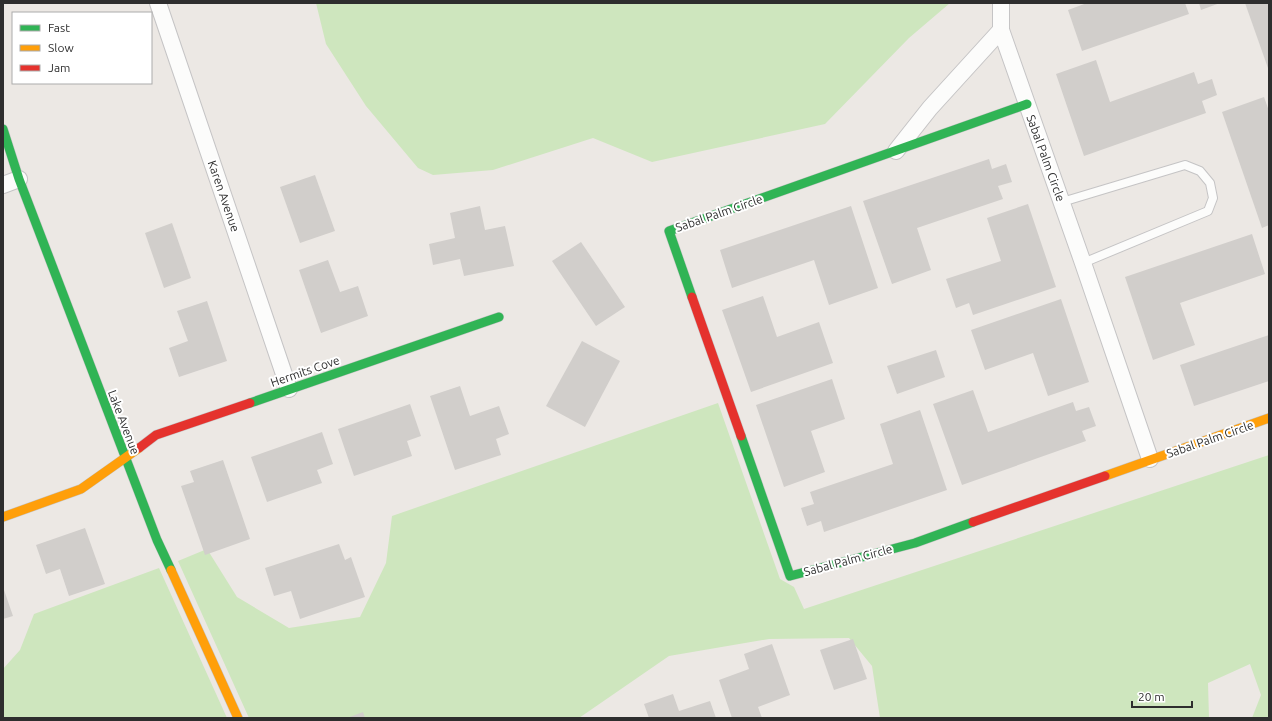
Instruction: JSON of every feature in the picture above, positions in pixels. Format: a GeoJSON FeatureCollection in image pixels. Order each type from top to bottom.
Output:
{"type":"FeatureCollection","features":[{"type":"Feature","properties":{"kind":"street","name":"Karen Avenue"},"geometry":{"type":"LineString","coordinates":[[158,3],[289,389]]}},
{"type":"Feature","properties":{"kind":"street"},"geometry":{"type":"LineString","coordinates":[[1002,3],[1001,30],[1027,104]]}},
{"type":"Feature","properties":{"kind":"street"},"geometry":{"type":"LineString","coordinates":[[896,151],[930,108],[1001,30]]}},
{"type":"Feature","properties":{"kind":"street","name":"Sabal Palm Circle"},"geometry":{"type":"LineString","coordinates":[[1150,459],[1027,104],[669,231],[790,576],[915,542],[1269,418]]}},
{"type":"Feature","properties":{"kind":"street","name":"Lake Avenue"},"geometry":{"type":"LineString","coordinates":[[3,129],[19,179],[157,540],[238,718]]}},
{"type":"Feature","properties":{"kind":"street"},"geometry":{"type":"LineString","coordinates":[[3,185],[19,179]]}},
{"type":"Feature","properties":{"kind":"street","name":"Hermits Cove"},"geometry":{"type":"LineString","coordinates":[[3,517],[81,489],[125,459],[156,435],[499,316]]}},
{"type":"Feature","properties":{"kind":"lane"},"geometry":{"type":"LineString","coordinates":[[1062,202],[1185,165],[1200,171],[1210,183],[1213,198],[1208,212],[1083,263]]}},
{"type":"Feature","properties":{"kind":"green space"},"geometry":{"type":"Polygon","coordinates":[[[316,3],[950,3],[909,38],[825,124],[652,162],[593,138],[493,170],[433,175],[418,168],[366,106],[326,44],[316,3]]]}},
{"type":"Feature","properties":{"kind":"green space"},"geometry":{"type":"Polygon","coordinates":[[[718,403],[780,579],[794,587],[804,609],[1269,455],[1269,718],[1252,718],[1261,695],[1250,664],[1208,683],[1209,718],[880,718],[872,666],[849,638],[769,639],[669,656],[579,718],[249,718],[178,561],[207,549],[237,597],[289,628],[360,617],[386,563],[392,516],[718,403]]]}},
{"type":"Feature","properties":{"kind":"green space"},"geometry":{"type":"Polygon","coordinates":[[[159,568],[227,718],[3,718],[3,669],[20,650],[34,614],[159,568]]]}},
{"type":"Feature","properties":{"kind":"building"},"geometry":{"type":"Polygon","coordinates":[[[1087,3],[1185,3],[1189,14],[1082,51],[1068,10],[1087,3]]]}},
{"type":"Feature","properties":{"kind":"building"},"geometry":{"type":"Polygon","coordinates":[[[1199,3],[1220,3],[1201,10],[1199,3]]]}},
{"type":"Feature","properties":{"kind":"building"},"geometry":{"type":"Polygon","coordinates":[[[1245,3],[1269,3],[1269,71],[1245,3]]]}},
{"type":"Feature","properties":{"kind":"building"},"geometry":{"type":"Polygon","coordinates":[[[1096,60],[1110,102],[1194,72],[1198,84],[1212,79],[1217,95],[1202,101],[1206,113],[1084,156],[1056,74],[1096,60]]]}},
{"type":"Feature","properties":{"kind":"building"},"geometry":{"type":"Polygon","coordinates":[[[1264,97],[1269,111],[1269,225],[1262,228],[1222,112],[1264,97]]]}},
{"type":"Feature","properties":{"kind":"building"},"geometry":{"type":"Polygon","coordinates":[[[989,159],[992,169],[1006,164],[1012,182],[998,186],[1003,199],[917,228],[931,270],[892,284],[863,201],[989,159]]]}},
{"type":"Feature","properties":{"kind":"building"},"geometry":{"type":"Polygon","coordinates":[[[315,175],[335,231],[300,243],[280,187],[315,175]]]}},
{"type":"Feature","properties":{"kind":"building"},"geometry":{"type":"Polygon","coordinates":[[[1028,204],[1056,287],[973,315],[969,303],[956,308],[946,279],[1001,261],[987,218],[1028,204]]]}},
{"type":"Feature","properties":{"kind":"building"},"geometry":{"type":"Polygon","coordinates":[[[480,206],[485,230],[505,226],[514,266],[464,276],[460,259],[433,265],[429,244],[455,238],[450,213],[480,206]]]}},
{"type":"Feature","properties":{"kind":"building"},"geometry":{"type":"Polygon","coordinates":[[[851,206],[878,288],[829,305],[814,260],[732,288],[720,250],[851,206]]]}},
{"type":"Feature","properties":{"kind":"building"},"geometry":{"type":"Polygon","coordinates":[[[172,223],[191,278],[164,288],[145,233],[172,223]]]}},
{"type":"Feature","properties":{"kind":"building"},"geometry":{"type":"Polygon","coordinates":[[[1252,234],[1265,274],[1180,303],[1195,345],[1153,360],[1125,277],[1252,234]]]}},
{"type":"Feature","properties":{"kind":"building"},"geometry":{"type":"Polygon","coordinates":[[[581,242],[625,307],[596,326],[552,261],[581,242]]]}},
{"type":"Feature","properties":{"kind":"building"},"geometry":{"type":"Polygon","coordinates":[[[328,260],[340,292],[358,286],[368,316],[321,333],[299,270],[328,260]]]}},
{"type":"Feature","properties":{"kind":"building"},"geometry":{"type":"Polygon","coordinates":[[[763,296],[777,337],[819,322],[833,363],[751,392],[722,310],[763,296]]]}},
{"type":"Feature","properties":{"kind":"building"},"geometry":{"type":"Polygon","coordinates":[[[1061,299],[1089,382],[1048,396],[1033,353],[985,370],[971,330],[1061,299]]]}},
{"type":"Feature","properties":{"kind":"building"},"geometry":{"type":"Polygon","coordinates":[[[207,301],[227,361],[179,377],[169,348],[188,341],[177,311],[207,301]]]}},
{"type":"Feature","properties":{"kind":"building"},"geometry":{"type":"Polygon","coordinates":[[[1269,335],[1269,381],[1194,406],[1180,365],[1269,335]]]}},
{"type":"Feature","properties":{"kind":"building"},"geometry":{"type":"Polygon","coordinates":[[[582,341],[620,361],[585,427],[546,406],[582,341]]]}},
{"type":"Feature","properties":{"kind":"building"},"geometry":{"type":"Polygon","coordinates":[[[936,350],[945,377],[897,394],[887,366],[936,350]]]}},
{"type":"Feature","properties":{"kind":"building"},"geometry":{"type":"Polygon","coordinates":[[[832,379],[845,419],[811,431],[825,472],[784,487],[756,405],[832,379]]]}},
{"type":"Feature","properties":{"kind":"building"},"geometry":{"type":"Polygon","coordinates":[[[460,386],[470,416],[499,406],[509,434],[496,439],[501,455],[455,470],[430,396],[460,386]]]}},
{"type":"Feature","properties":{"kind":"building"},"geometry":{"type":"Polygon","coordinates":[[[973,390],[988,432],[1073,402],[1076,411],[1089,407],[1096,426],[1082,431],[1086,441],[962,485],[933,404],[973,390]]]}},
{"type":"Feature","properties":{"kind":"building"},"geometry":{"type":"Polygon","coordinates":[[[410,404],[421,436],[407,441],[412,456],[354,476],[338,429],[410,404]]]}},
{"type":"Feature","properties":{"kind":"building"},"geometry":{"type":"Polygon","coordinates":[[[920,410],[947,490],[824,532],[821,521],[807,526],[801,508],[814,504],[810,492],[893,464],[880,424],[920,410]]]}},
{"type":"Feature","properties":{"kind":"building"},"geometry":{"type":"Polygon","coordinates":[[[322,432],[333,464],[317,470],[322,483],[267,502],[251,457],[322,432]]]}},
{"type":"Feature","properties":{"kind":"building"},"geometry":{"type":"Polygon","coordinates":[[[223,460],[250,539],[205,555],[181,486],[194,482],[190,471],[223,460]]]}},
{"type":"Feature","properties":{"kind":"building"},"geometry":{"type":"Polygon","coordinates":[[[85,528],[105,584],[69,596],[60,569],[46,574],[36,545],[85,528]]]}},
{"type":"Feature","properties":{"kind":"building"},"geometry":{"type":"Polygon","coordinates":[[[339,544],[345,560],[351,557],[365,597],[300,619],[291,591],[274,596],[265,568],[339,544]]]}},
{"type":"Feature","properties":{"kind":"building"},"geometry":{"type":"Polygon","coordinates":[[[3,587],[13,616],[3,619],[3,587]]]}},
{"type":"Feature","properties":{"kind":"building"},"geometry":{"type":"Polygon","coordinates":[[[853,639],[867,679],[834,690],[820,650],[853,639]]]}},
{"type":"Feature","properties":{"kind":"building"},"geometry":{"type":"Polygon","coordinates":[[[772,644],[790,695],[758,707],[762,718],[732,718],[719,680],[749,669],[744,654],[772,644]]]}},
{"type":"Feature","properties":{"kind":"building"},"geometry":{"type":"Polygon","coordinates":[[[673,694],[679,711],[710,701],[716,718],[649,718],[644,704],[673,694]]]}},
{"type":"Feature","properties":{"kind":"building"},"geometry":{"type":"Polygon","coordinates":[[[363,712],[365,718],[347,718],[363,712]]]}},
{"type":"Feature","properties":{"kind":"traffic: fast"},"geometry":{"type":"LineString","coordinates":[[692,297],[669,231],[1027,104]]}},
{"type":"Feature","properties":{"kind":"traffic: fast"},"geometry":{"type":"LineString","coordinates":[[3,129],[19,179],[157,540],[171,570]]}},
{"type":"Feature","properties":{"kind":"traffic: fast"},"geometry":{"type":"LineString","coordinates":[[250,403],[499,317]]}},
{"type":"Feature","properties":{"kind":"traffic: fast"},"geometry":{"type":"LineString","coordinates":[[741,436],[790,576],[915,543],[973,522]]}},
{"type":"Feature","properties":{"kind":"traffic: slow"},"geometry":{"type":"LineString","coordinates":[[1105,476],[1269,418]]}},
{"type":"Feature","properties":{"kind":"traffic: slow"},"geometry":{"type":"LineString","coordinates":[[3,517],[81,489],[139,448]]}},
{"type":"Feature","properties":{"kind":"traffic: slow"},"geometry":{"type":"LineString","coordinates":[[171,570],[238,718]]}},
{"type":"Feature","properties":{"kind":"traffic: jam"},"geometry":{"type":"LineString","coordinates":[[692,297],[741,436]]}},
{"type":"Feature","properties":{"kind":"traffic: jam"},"geometry":{"type":"LineString","coordinates":[[139,448],[156,435],[250,403]]}},
{"type":"Feature","properties":{"kind":"traffic: jam"},"geometry":{"type":"LineString","coordinates":[[973,522],[1105,476]]}}]}
